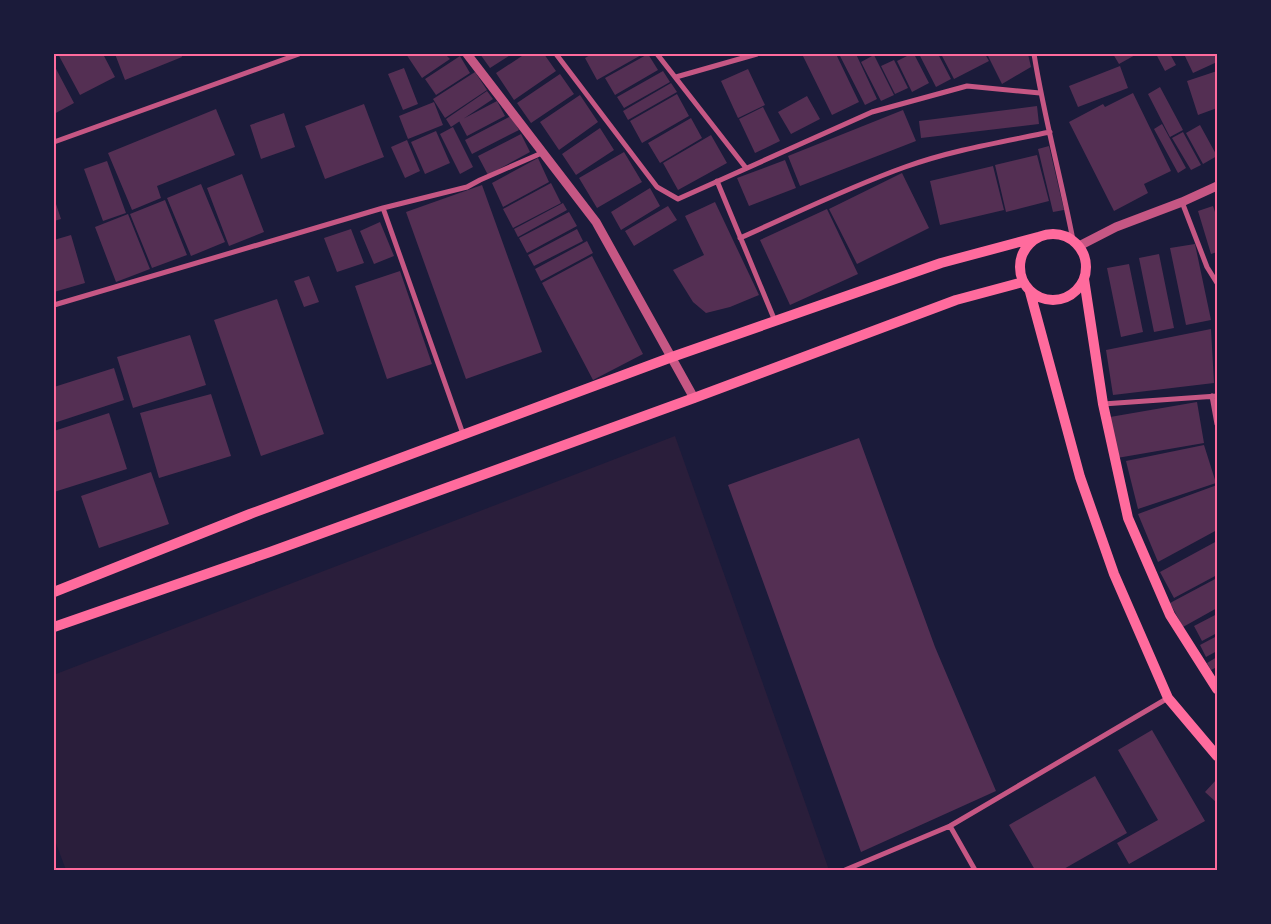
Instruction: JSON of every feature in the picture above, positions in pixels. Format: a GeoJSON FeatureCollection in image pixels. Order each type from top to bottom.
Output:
{"type":"FeatureCollection","features":[{"type":"Feature","properties":{"kind":"main road"},"geometry":{"type":"LineString","coordinates":[[54,592],[250,514],[462,434],[775,321],[940,263],[1056,234],[1076,243],[1086,262],[1084,279],[1103,404],[1128,518],[1170,615],[1217,689]]}},
{"type":"Feature","properties":{"kind":"main road"},"geometry":{"type":"LineString","coordinates":[[1038,237],[1023,251],[1020,272],[1023,282],[1030,292],[1080,477],[1114,574],[1168,698],[1217,756]]}},
{"type":"Feature","properties":{"kind":"main road"},"geometry":{"type":"LineString","coordinates":[[1030,292],[1044,299],[1061,300],[1071,296],[1084,279]]}},
{"type":"Feature","properties":{"kind":"main road"},"geometry":{"type":"LineString","coordinates":[[54,627],[270,552],[694,398],[956,300],[1023,282]]}},
{"type":"Feature","properties":{"kind":"street"},"geometry":{"type":"LineString","coordinates":[[54,142],[299,54]]}},
{"type":"Feature","properties":{"kind":"street"},"geometry":{"type":"LineString","coordinates":[[468,54],[596,222],[694,398]]}},
{"type":"Feature","properties":{"kind":"street"},"geometry":{"type":"LineString","coordinates":[[556,54],[657,187],[678,199],[872,112],[967,86],[1040,93]]}},
{"type":"Feature","properties":{"kind":"street"},"geometry":{"type":"LineString","coordinates":[[657,54],[746,168]]}},
{"type":"Feature","properties":{"kind":"street"},"geometry":{"type":"LineString","coordinates":[[676,77],[758,54]]}},
{"type":"Feature","properties":{"kind":"street"},"geometry":{"type":"LineString","coordinates":[[1034,54],[1040,93],[1076,243],[1182,202],[1217,186]]}},
{"type":"Feature","properties":{"kind":"street"},"geometry":{"type":"LineString","coordinates":[[740,238],[906,166],[944,155],[1050,132]]}},
{"type":"Feature","properties":{"kind":"street"},"geometry":{"type":"LineString","coordinates":[[54,305],[382,208],[467,187],[544,152]]}},
{"type":"Feature","properties":{"kind":"street"},"geometry":{"type":"LineString","coordinates":[[717,181],[775,321]]}},
{"type":"Feature","properties":{"kind":"street"},"geometry":{"type":"LineString","coordinates":[[1182,202],[1207,267],[1217,283]]}},
{"type":"Feature","properties":{"kind":"street"},"geometry":{"type":"LineString","coordinates":[[382,208],[462,434]]}},
{"type":"Feature","properties":{"kind":"street"},"geometry":{"type":"LineString","coordinates":[[1103,404],[1215,396],[1217,424]]}},
{"type":"Feature","properties":{"kind":"street"},"geometry":{"type":"LineString","coordinates":[[846,870],[950,826],[1168,698]]}},
{"type":"Feature","properties":{"kind":"street"},"geometry":{"type":"LineString","coordinates":[[950,826],[975,870]]}},
{"type":"Feature","properties":{"kind":"shaded area"},"geometry":{"type":"Polygon","coordinates":[[[675,436],[829,870],[66,870],[54,838],[54,700],[56,674],[675,436]]]}},
{"type":"Feature","properties":{"kind":"building"},"geometry":{"type":"Polygon","coordinates":[[[58,54],[103,54],[115,77],[80,95],[58,54]]]}},
{"type":"Feature","properties":{"kind":"building"},"geometry":{"type":"Polygon","coordinates":[[[115,54],[181,54],[182,57],[125,80],[115,54]]]}},
{"type":"Feature","properties":{"kind":"building"},"geometry":{"type":"Polygon","coordinates":[[[406,54],[445,54],[450,59],[422,78],[406,54]]]}},
{"type":"Feature","properties":{"kind":"building"},"geometry":{"type":"Polygon","coordinates":[[[480,54],[512,54],[490,68],[480,54]]]}},
{"type":"Feature","properties":{"kind":"building"},"geometry":{"type":"Polygon","coordinates":[[[525,54],[544,54],[556,71],[514,100],[496,73],[525,54]]]}},
{"type":"Feature","properties":{"kind":"building"},"geometry":{"type":"Polygon","coordinates":[[[592,54],[643,54],[597,80],[585,58],[592,54]]]}},
{"type":"Feature","properties":{"kind":"building"},"geometry":{"type":"Polygon","coordinates":[[[648,54],[658,70],[615,95],[605,78],[648,54]]]}},
{"type":"Feature","properties":{"kind":"building"},"geometry":{"type":"Polygon","coordinates":[[[802,54],[836,54],[859,102],[832,115],[802,54]]]}},
{"type":"Feature","properties":{"kind":"building"},"geometry":{"type":"Polygon","coordinates":[[[839,54],[856,54],[877,99],[865,105],[839,54]]]}},
{"type":"Feature","properties":{"kind":"building"},"geometry":{"type":"Polygon","coordinates":[[[914,54],[929,83],[912,92],[897,61],[914,54]]]}},
{"type":"Feature","properties":{"kind":"building"},"geometry":{"type":"Polygon","coordinates":[[[919,54],[938,54],[951,79],[936,87],[919,54]]]}},
{"type":"Feature","properties":{"kind":"building"},"geometry":{"type":"Polygon","coordinates":[[[941,54],[985,54],[989,61],[954,79],[941,54]]]}},
{"type":"Feature","properties":{"kind":"building"},"geometry":{"type":"Polygon","coordinates":[[[987,54],[1028,54],[1031,67],[1002,84],[987,54]]]}},
{"type":"Feature","properties":{"kind":"building"},"geometry":{"type":"Polygon","coordinates":[[[1113,54],[1137,54],[1119,64],[1113,54]]]}},
{"type":"Feature","properties":{"kind":"building"},"geometry":{"type":"Polygon","coordinates":[[[1156,54],[1170,54],[1176,65],[1165,71],[1156,54]]]}},
{"type":"Feature","properties":{"kind":"building"},"geometry":{"type":"Polygon","coordinates":[[[1184,54],[1217,54],[1217,62],[1193,73],[1184,54]]]}},
{"type":"Feature","properties":{"kind":"building"},"geometry":{"type":"Polygon","coordinates":[[[874,55],[894,95],[881,101],[861,62],[874,55]]]}},
{"type":"Feature","properties":{"kind":"building"},"geometry":{"type":"Polygon","coordinates":[[[460,56],[470,73],[436,95],[425,79],[460,56]]]}},
{"type":"Feature","properties":{"kind":"building"},"geometry":{"type":"Polygon","coordinates":[[[894,60],[908,88],[895,94],[881,66],[894,60]]]}},
{"type":"Feature","properties":{"kind":"building"},"geometry":{"type":"Polygon","coordinates":[[[54,65],[74,103],[54,114],[54,65]]]}},
{"type":"Feature","properties":{"kind":"building"},"geometry":{"type":"Polygon","coordinates":[[[1120,66],[1128,88],[1078,107],[1069,86],[1120,66]]]}},
{"type":"Feature","properties":{"kind":"building"},"geometry":{"type":"Polygon","coordinates":[[[404,68],[418,104],[403,110],[388,74],[404,68]]]}},
{"type":"Feature","properties":{"kind":"building"},"geometry":{"type":"Polygon","coordinates":[[[748,69],[765,105],[738,118],[721,81],[748,69]]]}},
{"type":"Feature","properties":{"kind":"building"},"geometry":{"type":"Polygon","coordinates":[[[663,71],[670,82],[624,108],[617,97],[663,71]]]}},
{"type":"Feature","properties":{"kind":"building"},"geometry":{"type":"Polygon","coordinates":[[[1217,71],[1217,108],[1198,115],[1187,81],[1217,71]]]}},
{"type":"Feature","properties":{"kind":"building"},"geometry":{"type":"Polygon","coordinates":[[[475,72],[487,90],[445,118],[433,99],[475,72]]]}},
{"type":"Feature","properties":{"kind":"building"},"geometry":{"type":"Polygon","coordinates":[[[560,74],[574,94],[531,123],[517,103],[560,74]]]}},
{"type":"Feature","properties":{"kind":"building"},"geometry":{"type":"Polygon","coordinates":[[[671,83],[677,92],[628,120],[623,111],[671,83]]]}},
{"type":"Feature","properties":{"kind":"building"},"geometry":{"type":"Polygon","coordinates":[[[1160,87],[1183,130],[1170,137],[1148,94],[1160,87]]]}},
{"type":"Feature","properties":{"kind":"building"},"geometry":{"type":"Polygon","coordinates":[[[487,91],[493,99],[451,127],[446,119],[487,91]]]}},
{"type":"Feature","properties":{"kind":"building"},"geometry":{"type":"Polygon","coordinates":[[[1133,93],[1171,171],[1144,184],[1148,193],[1114,211],[1069,122],[1103,104],[1105,107],[1133,93]]]}},
{"type":"Feature","properties":{"kind":"building"},"geometry":{"type":"Polygon","coordinates":[[[677,94],[689,116],[642,143],[630,121],[677,94]]]}},
{"type":"Feature","properties":{"kind":"building"},"geometry":{"type":"Polygon","coordinates":[[[580,95],[598,122],[559,150],[540,122],[580,95]]]}},
{"type":"Feature","properties":{"kind":"building"},"geometry":{"type":"Polygon","coordinates":[[[807,96],[820,119],[791,134],[778,112],[807,96]]]}},
{"type":"Feature","properties":{"kind":"building"},"geometry":{"type":"Polygon","coordinates":[[[497,101],[505,116],[467,136],[459,121],[497,101]]]}},
{"type":"Feature","properties":{"kind":"building"},"geometry":{"type":"Polygon","coordinates":[[[434,102],[443,125],[408,139],[399,116],[434,102]]]}},
{"type":"Feature","properties":{"kind":"building"},"geometry":{"type":"Polygon","coordinates":[[[364,104],[384,157],[325,179],[305,126],[364,104]]]}},
{"type":"Feature","properties":{"kind":"building"},"geometry":{"type":"Polygon","coordinates":[[[1037,106],[1039,124],[921,138],[919,121],[1037,106]]]}},
{"type":"Feature","properties":{"kind":"building"},"geometry":{"type":"Polygon","coordinates":[[[763,107],[780,141],[755,153],[739,119],[763,107]]]}},
{"type":"Feature","properties":{"kind":"building"},"geometry":{"type":"Polygon","coordinates":[[[216,109],[235,155],[157,186],[161,198],[132,210],[108,153],[216,109]]]}},
{"type":"Feature","properties":{"kind":"building"},"geometry":{"type":"Polygon","coordinates":[[[903,110],[916,141],[800,186],[788,156],[903,110]]]}},
{"type":"Feature","properties":{"kind":"building"},"geometry":{"type":"Polygon","coordinates":[[[284,113],[295,147],[261,159],[250,125],[284,113]]]}},
{"type":"Feature","properties":{"kind":"building"},"geometry":{"type":"Polygon","coordinates":[[[511,116],[519,130],[472,154],[465,140],[511,116]]]}},
{"type":"Feature","properties":{"kind":"building"},"geometry":{"type":"Polygon","coordinates":[[[691,118],[702,138],[660,163],[648,143],[691,118]]]}},
{"type":"Feature","properties":{"kind":"building"},"geometry":{"type":"Polygon","coordinates":[[[1162,124],[1186,168],[1178,173],[1154,129],[1162,124]]]}},
{"type":"Feature","properties":{"kind":"building"},"geometry":{"type":"Polygon","coordinates":[[[1200,125],[1217,156],[1203,164],[1186,133],[1200,125]]]}},
{"type":"Feature","properties":{"kind":"building"},"geometry":{"type":"Polygon","coordinates":[[[453,127],[473,167],[460,174],[440,134],[453,127]]]}},
{"type":"Feature","properties":{"kind":"building"},"geometry":{"type":"Polygon","coordinates":[[[600,128],[614,150],[576,175],[562,154],[600,128]]]}},
{"type":"Feature","properties":{"kind":"building"},"geometry":{"type":"Polygon","coordinates":[[[436,131],[450,163],[425,174],[411,142],[436,131]]]}},
{"type":"Feature","properties":{"kind":"building"},"geometry":{"type":"Polygon","coordinates":[[[1183,132],[1201,165],[1191,170],[1172,138],[1183,132]]]}},
{"type":"Feature","properties":{"kind":"building"},"geometry":{"type":"Polygon","coordinates":[[[521,134],[530,152],[488,175],[478,156],[521,134]]]}},
{"type":"Feature","properties":{"kind":"building"},"geometry":{"type":"Polygon","coordinates":[[[711,135],[727,163],[678,190],[663,163],[711,135]]]}},
{"type":"Feature","properties":{"kind":"building"},"geometry":{"type":"Polygon","coordinates":[[[407,140],[420,171],[405,178],[391,147],[407,140]]]}},
{"type":"Feature","properties":{"kind":"building"},"geometry":{"type":"Polygon","coordinates":[[[1049,146],[1064,210],[1053,212],[1038,149],[1049,146]]]}},
{"type":"Feature","properties":{"kind":"building"},"geometry":{"type":"Polygon","coordinates":[[[624,152],[642,182],[597,208],[579,178],[624,152]]]}},
{"type":"Feature","properties":{"kind":"building"},"geometry":{"type":"Polygon","coordinates":[[[1037,155],[1049,201],[1006,212],[995,165],[1037,155]]]}},
{"type":"Feature","properties":{"kind":"building"},"geometry":{"type":"Polygon","coordinates":[[[538,158],[549,182],[503,207],[492,183],[538,158]]]}},
{"type":"Feature","properties":{"kind":"building"},"geometry":{"type":"Polygon","coordinates":[[[785,160],[796,188],[749,206],[737,178],[785,160]]]}},
{"type":"Feature","properties":{"kind":"building"},"geometry":{"type":"Polygon","coordinates":[[[107,161],[126,213],[103,221],[84,169],[107,161]]]}},
{"type":"Feature","properties":{"kind":"building"},"geometry":{"type":"Polygon","coordinates":[[[993,166],[1004,210],[940,225],[930,181],[993,166]]]}},
{"type":"Feature","properties":{"kind":"building"},"geometry":{"type":"Polygon","coordinates":[[[902,173],[929,228],[857,264],[829,209],[902,173]]]}},
{"type":"Feature","properties":{"kind":"building"},"geometry":{"type":"Polygon","coordinates":[[[242,174],[264,232],[229,246],[207,188],[242,174]]]}},
{"type":"Feature","properties":{"kind":"building"},"geometry":{"type":"Polygon","coordinates":[[[551,183],[561,203],[513,228],[503,209],[551,183]]]}},
{"type":"Feature","properties":{"kind":"building"},"geometry":{"type":"Polygon","coordinates":[[[201,184],[225,242],[191,256],[167,198],[201,184]]]}},
{"type":"Feature","properties":{"kind":"building"},"geometry":{"type":"Polygon","coordinates":[[[482,185],[542,352],[466,379],[406,212],[482,185]]]}},
{"type":"Feature","properties":{"kind":"building"},"geometry":{"type":"Polygon","coordinates":[[[650,188],[660,206],[621,230],[611,212],[650,188]]]}},
{"type":"Feature","properties":{"kind":"building"},"geometry":{"type":"Polygon","coordinates":[[[54,198],[61,219],[54,221],[54,198]]]}},
{"type":"Feature","properties":{"kind":"building"},"geometry":{"type":"Polygon","coordinates":[[[165,200],[187,255],[152,268],[130,214],[165,200]]]}},
{"type":"Feature","properties":{"kind":"building"},"geometry":{"type":"Polygon","coordinates":[[[715,202],[759,295],[730,307],[706,313],[693,302],[673,270],[704,255],[685,216],[715,202]]]}},
{"type":"Feature","properties":{"kind":"building"},"geometry":{"type":"Polygon","coordinates":[[[563,203],[567,210],[518,237],[514,229],[563,203]]]}},
{"type":"Feature","properties":{"kind":"building"},"geometry":{"type":"Polygon","coordinates":[[[668,206],[677,220],[634,246],[625,231],[668,206]]]}},
{"type":"Feature","properties":{"kind":"building"},"geometry":{"type":"Polygon","coordinates":[[[1213,206],[1217,218],[1217,252],[1211,254],[1198,211],[1213,206]]]}},
{"type":"Feature","properties":{"kind":"building"},"geometry":{"type":"Polygon","coordinates":[[[827,209],[858,274],[790,305],[760,240],[827,209]]]}},
{"type":"Feature","properties":{"kind":"building"},"geometry":{"type":"Polygon","coordinates":[[[569,212],[577,226],[527,253],[519,238],[569,212]]]}},
{"type":"Feature","properties":{"kind":"building"},"geometry":{"type":"Polygon","coordinates":[[[128,214],[150,269],[116,282],[95,227],[128,214]]]}},
{"type":"Feature","properties":{"kind":"building"},"geometry":{"type":"Polygon","coordinates":[[[380,222],[394,256],[374,264],[360,231],[380,222]]]}},
{"type":"Feature","properties":{"kind":"building"},"geometry":{"type":"Polygon","coordinates":[[[351,229],[364,263],[337,272],[324,238],[351,229]]]}},
{"type":"Feature","properties":{"kind":"building"},"geometry":{"type":"Polygon","coordinates":[[[577,229],[583,241],[534,266],[528,255],[577,229]]]}},
{"type":"Feature","properties":{"kind":"building"},"geometry":{"type":"Polygon","coordinates":[[[71,235],[85,283],[54,292],[54,240],[71,235]]]}},
{"type":"Feature","properties":{"kind":"building"},"geometry":{"type":"Polygon","coordinates":[[[587,241],[593,253],[541,281],[535,269],[587,241]]]}},
{"type":"Feature","properties":{"kind":"building"},"geometry":{"type":"Polygon","coordinates":[[[1195,244],[1211,320],[1186,325],[1170,248],[1195,244]]]}},
{"type":"Feature","properties":{"kind":"building"},"geometry":{"type":"Polygon","coordinates":[[[1159,254],[1174,328],[1154,332],[1139,258],[1159,254]]]}},
{"type":"Feature","properties":{"kind":"building"},"geometry":{"type":"Polygon","coordinates":[[[592,256],[643,354],[593,380],[542,283],[592,256]]]}},
{"type":"Feature","properties":{"kind":"building"},"geometry":{"type":"Polygon","coordinates":[[[1129,264],[1143,332],[1121,337],[1107,268],[1129,264]]]}},
{"type":"Feature","properties":{"kind":"building"},"geometry":{"type":"Polygon","coordinates":[[[400,271],[432,364],[387,379],[355,286],[400,271]]]}},
{"type":"Feature","properties":{"kind":"building"},"geometry":{"type":"Polygon","coordinates":[[[309,276],[319,302],[304,307],[294,281],[309,276]]]}},
{"type":"Feature","properties":{"kind":"building"},"geometry":{"type":"Polygon","coordinates":[[[277,299],[324,434],[261,456],[214,320],[277,299]]]}},
{"type":"Feature","properties":{"kind":"building"},"geometry":{"type":"Polygon","coordinates":[[[1217,317],[1217,351],[1216,351],[1215,318],[1217,317]]]}},
{"type":"Feature","properties":{"kind":"building"},"geometry":{"type":"Polygon","coordinates":[[[1211,329],[1214,383],[1113,395],[1106,350],[1211,329]]]}},
{"type":"Feature","properties":{"kind":"building"},"geometry":{"type":"Polygon","coordinates":[[[190,335],[206,385],[133,408],[117,357],[190,335]]]}},
{"type":"Feature","properties":{"kind":"building"},"geometry":{"type":"Polygon","coordinates":[[[114,368],[124,400],[54,423],[54,387],[114,368]]]}},
{"type":"Feature","properties":{"kind":"building"},"geometry":{"type":"Polygon","coordinates":[[[211,394],[231,456],[159,478],[140,413],[211,394]]]}},
{"type":"Feature","properties":{"kind":"building"},"geometry":{"type":"Polygon","coordinates":[[[1197,402],[1204,443],[1117,458],[1110,417],[1197,402]]]}},
{"type":"Feature","properties":{"kind":"building"},"geometry":{"type":"Polygon","coordinates":[[[109,413],[127,469],[54,492],[54,431],[109,413]]]}},
{"type":"Feature","properties":{"kind":"building"},"geometry":{"type":"Polygon","coordinates":[[[859,438],[935,647],[996,791],[861,852],[728,485],[859,438]]]}},
{"type":"Feature","properties":{"kind":"building"},"geometry":{"type":"Polygon","coordinates":[[[1204,445],[1216,483],[1138,509],[1126,461],[1204,445]]]}},
{"type":"Feature","properties":{"kind":"building"},"geometry":{"type":"Polygon","coordinates":[[[151,472],[169,524],[99,548],[81,496],[151,472]]]}},
{"type":"Feature","properties":{"kind":"building"},"geometry":{"type":"Polygon","coordinates":[[[1217,485],[1217,530],[1158,562],[1138,514],[1217,485]]]}},
{"type":"Feature","properties":{"kind":"building"},"geometry":{"type":"Polygon","coordinates":[[[1217,541],[1217,575],[1174,598],[1160,572],[1217,541]]]}},
{"type":"Feature","properties":{"kind":"building"},"geometry":{"type":"Polygon","coordinates":[[[1217,578],[1217,608],[1183,627],[1170,603],[1217,578]]]}},
{"type":"Feature","properties":{"kind":"building"},"geometry":{"type":"Polygon","coordinates":[[[1217,614],[1217,633],[1202,641],[1194,626],[1217,614]]]}},
{"type":"Feature","properties":{"kind":"building"},"geometry":{"type":"Polygon","coordinates":[[[1217,636],[1217,651],[1206,657],[1200,645],[1217,636]]]}},
{"type":"Feature","properties":{"kind":"building"},"geometry":{"type":"Polygon","coordinates":[[[1217,657],[1217,667],[1211,670],[1207,663],[1217,657]]]}},
{"type":"Feature","properties":{"kind":"building"},"geometry":{"type":"Polygon","coordinates":[[[1152,730],[1205,821],[1129,864],[1117,843],[1158,820],[1118,750],[1152,730]]]}},
{"type":"Feature","properties":{"kind":"building"},"geometry":{"type":"Polygon","coordinates":[[[1095,776],[1127,833],[1062,870],[1035,870],[1009,825],[1095,776]]]}},
{"type":"Feature","properties":{"kind":"building"},"geometry":{"type":"Polygon","coordinates":[[[1216,780],[1217,782],[1217,803],[1205,792],[1216,780]]]}}]}
